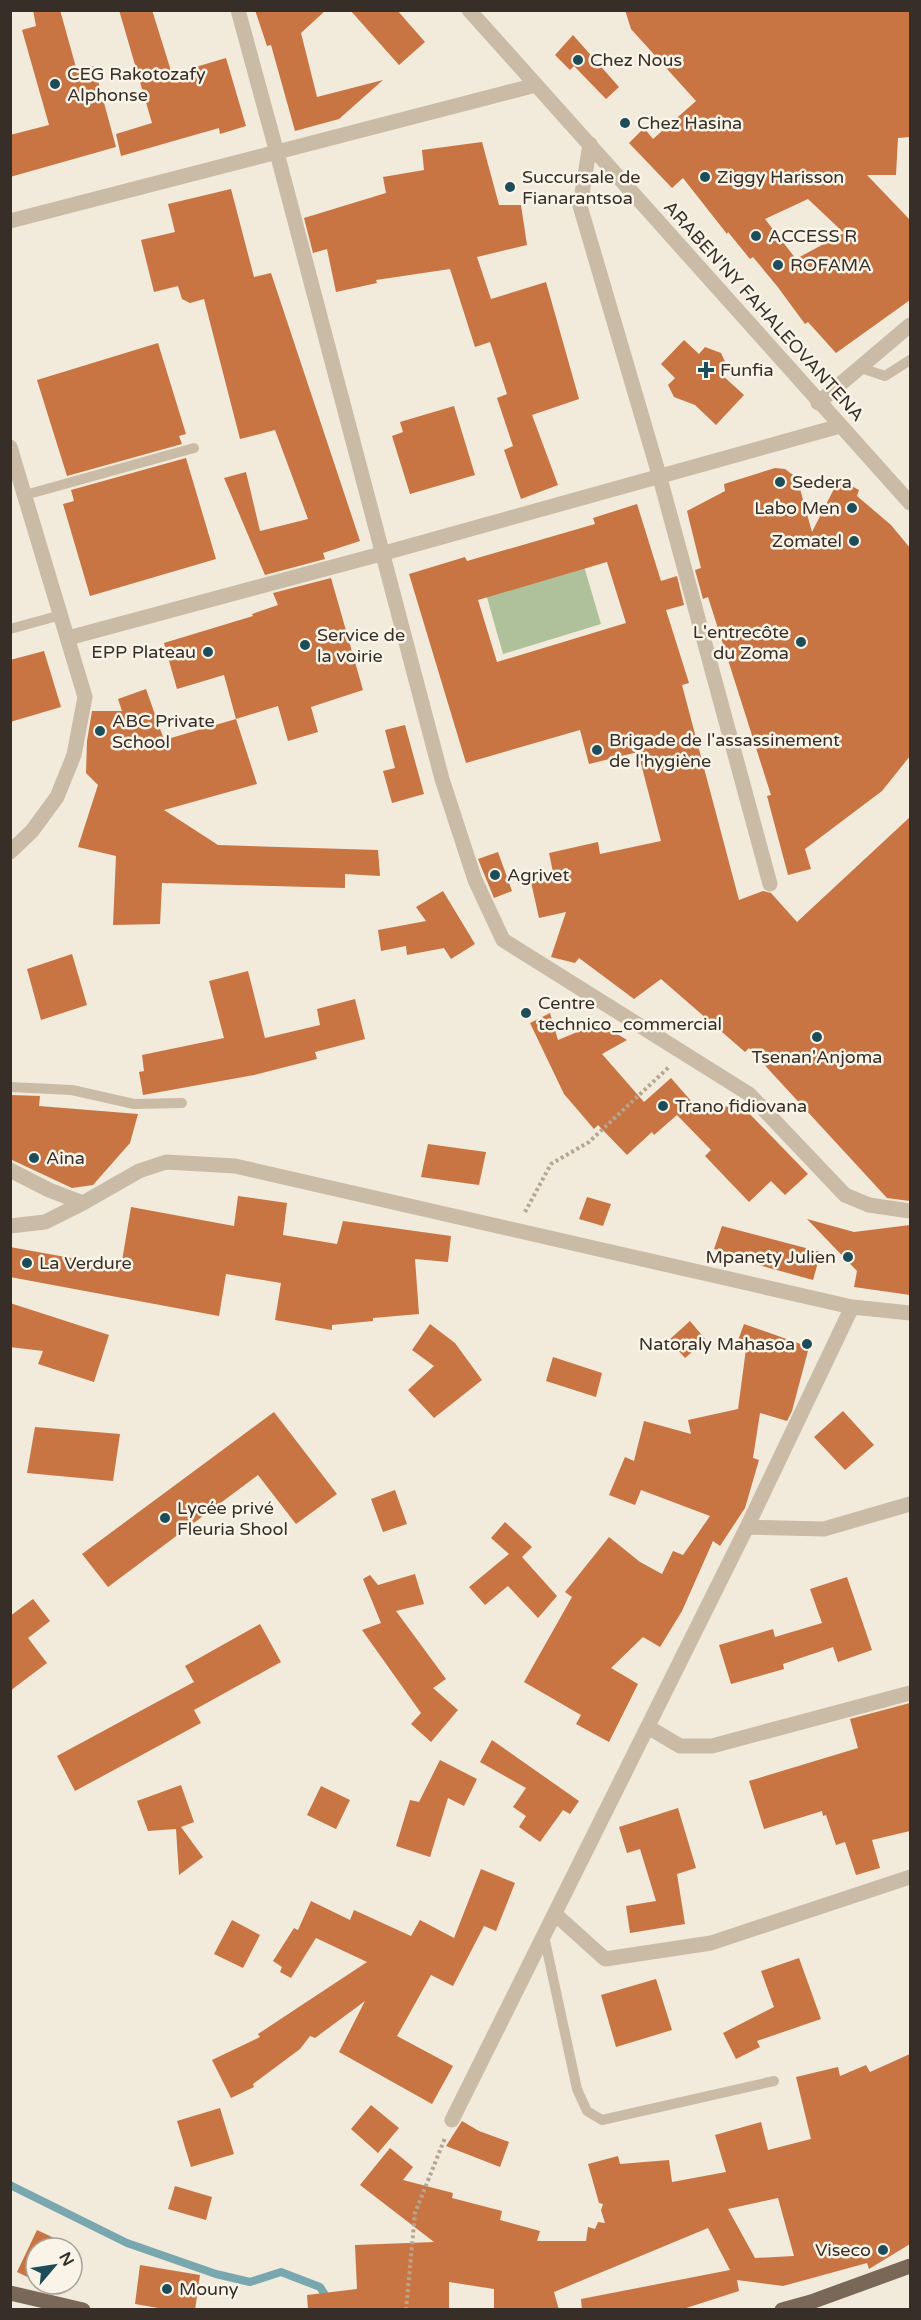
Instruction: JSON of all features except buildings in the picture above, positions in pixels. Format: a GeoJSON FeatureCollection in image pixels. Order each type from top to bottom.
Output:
{"type":"FeatureCollection","features":[{"type":"Feature","properties":{"kind":"main road"},"geometry":{"type":"LineString","coordinates":[[782,2310],[910,2266]]}},
{"type":"Feature","properties":{"kind":"main road"},"geometry":{"type":"LineString","coordinates":[[10,2293],[83,2310]]}},
{"type":"Feature","properties":{"kind":"street"},"geometry":{"type":"LineString","coordinates":[[238,10],[381,554],[446,790],[475,880],[503,940],[749,1094],[845,1194],[869,1206],[910,1211]]}},
{"type":"Feature","properties":{"kind":"street","name":"ARABEN'NY FAHALEOVANTENA"},"geometry":{"type":"LineString","coordinates":[[469,10],[818,403],[910,503]]}},
{"type":"Feature","properties":{"kind":"street"},"geometry":{"type":"LineString","coordinates":[[10,221],[536,85]]}},
{"type":"Feature","properties":{"kind":"street"},"geometry":{"type":"LineString","coordinates":[[590,144],[580,206],[660,478],[770,884]]}},
{"type":"Feature","properties":{"kind":"street"},"geometry":{"type":"LineString","coordinates":[[818,403],[910,325]]}},
{"type":"Feature","properties":{"kind":"street"},"geometry":{"type":"LineString","coordinates":[[68,638],[660,478],[840,426]]}},
{"type":"Feature","properties":{"kind":"street"},"geometry":{"type":"LineString","coordinates":[[10,447],[15,480],[25,495],[85,698],[74,755],[57,797],[32,831],[10,852]]}},
{"type":"Feature","properties":{"kind":"street"},"geometry":{"type":"LineString","coordinates":[[10,1226],[18,1227],[45,1222],[139,1171],[166,1162],[235,1166],[852,1307],[910,1313]]}},
{"type":"Feature","properties":{"kind":"street"},"geometry":{"type":"LineString","coordinates":[[10,1170],[48,1190],[82,1203]]}},
{"type":"Feature","properties":{"kind":"street"},"geometry":{"type":"LineString","coordinates":[[452,2120],[747,1527],[852,1307]]}},
{"type":"Feature","properties":{"kind":"street"},"geometry":{"type":"LineString","coordinates":[[747,1527],[824,1529],[910,1504]]}},
{"type":"Feature","properties":{"kind":"street"},"geometry":{"type":"LineString","coordinates":[[648,1727],[680,1746],[712,1746],[910,1693]]}},
{"type":"Feature","properties":{"kind":"street"},"geometry":{"type":"LineString","coordinates":[[555,1914],[605,1959],[711,1943],[910,1877]]}},
{"type":"Feature","properties":{"kind":"lane"},"geometry":{"type":"LineString","coordinates":[[858,367],[885,376],[910,360]]}},
{"type":"Feature","properties":{"kind":"lane"},"geometry":{"type":"LineString","coordinates":[[25,495],[194,448]]}},
{"type":"Feature","properties":{"kind":"lane"},"geometry":{"type":"LineString","coordinates":[[10,629],[61,615]]}},
{"type":"Feature","properties":{"kind":"lane"},"geometry":{"type":"LineString","coordinates":[[10,1087],[72,1090],[134,1104],[182,1103]]}},
{"type":"Feature","properties":{"kind":"lane"},"geometry":{"type":"LineString","coordinates":[[543,1936],[577,2089],[587,2111],[602,2120],[774,2081]]}},
{"type":"Feature","properties":{"kind":"path"},"geometry":{"type":"LineString","coordinates":[[515,1231],[551,1164],[589,1142],[685,1052]]}},
{"type":"Feature","properties":{"kind":"path"},"geometry":{"type":"LineString","coordinates":[[406,2310],[415,2213],[452,2120]]}},
{"type":"Feature","properties":{"kind":"green space"},"geometry":{"type":"Polygon","coordinates":[[[583,563],[601,624],[503,654],[486,594],[583,563]]]}},
{"type":"Feature","properties":{"kind":"waterway"},"geometry":{"type":"LineString","coordinates":[[10,2185],[127,2243],[216,2274],[250,2282],[281,2272],[320,2287],[329,2301]]}},
{"type":"Feature","properties":{"kind":"place","name":"Chez Nous"},"geometry":{"type":"Point","coordinates":[578,60]}},
{"type":"Feature","properties":{"kind":"place","name":"CEG Rakotozafy Alphonse"},"geometry":{"type":"Point","coordinates":[55,84]}},
{"type":"Feature","properties":{"kind":"place","name":"Chez Hasina"},"geometry":{"type":"Point","coordinates":[625,123]}},
{"type":"Feature","properties":{"kind":"place","name":"Ziggy Harisson"},"geometry":{"type":"Point","coordinates":[705,177]}},
{"type":"Feature","properties":{"kind":"place","name":"Succursale de Fianarantsoa"},"geometry":{"type":"Point","coordinates":[510,187]}},
{"type":"Feature","properties":{"kind":"place","name":"ACCESS R"},"geometry":{"type":"Point","coordinates":[756,236]}},
{"type":"Feature","properties":{"kind":"place","name":"ROFAMA"},"geometry":{"type":"Point","coordinates":[778,265]}},
{"type":"Feature","properties":{"kind":"place","name":"Funfia"},"geometry":{"type":"Point","coordinates":[706,370]}},
{"type":"Feature","properties":{"kind":"place","name":"Sedera"},"geometry":{"type":"Point","coordinates":[780,482]}},
{"type":"Feature","properties":{"kind":"place","name":"Labo Men"},"geometry":{"type":"Point","coordinates":[852,508]}},
{"type":"Feature","properties":{"kind":"place","name":"Zomatel"},"geometry":{"type":"Point","coordinates":[854,541]}},
{"type":"Feature","properties":{"kind":"place","name":"L'entrecôte du Zoma"},"geometry":{"type":"Point","coordinates":[801,642]}},
{"type":"Feature","properties":{"kind":"place","name":"Service de la voirie"},"geometry":{"type":"Point","coordinates":[305,645]}},
{"type":"Feature","properties":{"kind":"place","name":"EPP Plateau"},"geometry":{"type":"Point","coordinates":[208,652]}},
{"type":"Feature","properties":{"kind":"place","name":"ABC Private School"},"geometry":{"type":"Point","coordinates":[100,731]}},
{"type":"Feature","properties":{"kind":"place","name":"Brigade de l'assassinement de l'hygiène"},"geometry":{"type":"Point","coordinates":[597,750]}},
{"type":"Feature","properties":{"kind":"place","name":"Agrivet"},"geometry":{"type":"Point","coordinates":[495,875]}},
{"type":"Feature","properties":{"kind":"place","name":"Centre technico_commercial"},"geometry":{"type":"Point","coordinates":[526,1013]}},
{"type":"Feature","properties":{"kind":"place","name":"Tsenan'Anjoma"},"geometry":{"type":"Point","coordinates":[817,1037]}},
{"type":"Feature","properties":{"kind":"place","name":"Trano fidiovana"},"geometry":{"type":"Point","coordinates":[663,1106]}},
{"type":"Feature","properties":{"kind":"place","name":"Aina"},"geometry":{"type":"Point","coordinates":[34,1158]}},
{"type":"Feature","properties":{"kind":"place","name":"Mpanety Julien"},"geometry":{"type":"Point","coordinates":[848,1257]}},
{"type":"Feature","properties":{"kind":"place","name":"La Verdure"},"geometry":{"type":"Point","coordinates":[27,1263]}},
{"type":"Feature","properties":{"kind":"place","name":"Natoraly Mahasoa"},"geometry":{"type":"Point","coordinates":[807,1344]}},
{"type":"Feature","properties":{"kind":"place","name":"Lycée privé Fleuria Shool"},"geometry":{"type":"Point","coordinates":[165,1518]}},
{"type":"Feature","properties":{"kind":"place","name":"Viseco"},"geometry":{"type":"Point","coordinates":[883,2250]}},
{"type":"Feature","properties":{"kind":"place","name":"Mouny"},"geometry":{"type":"Point","coordinates":[167,2289]}}]}
